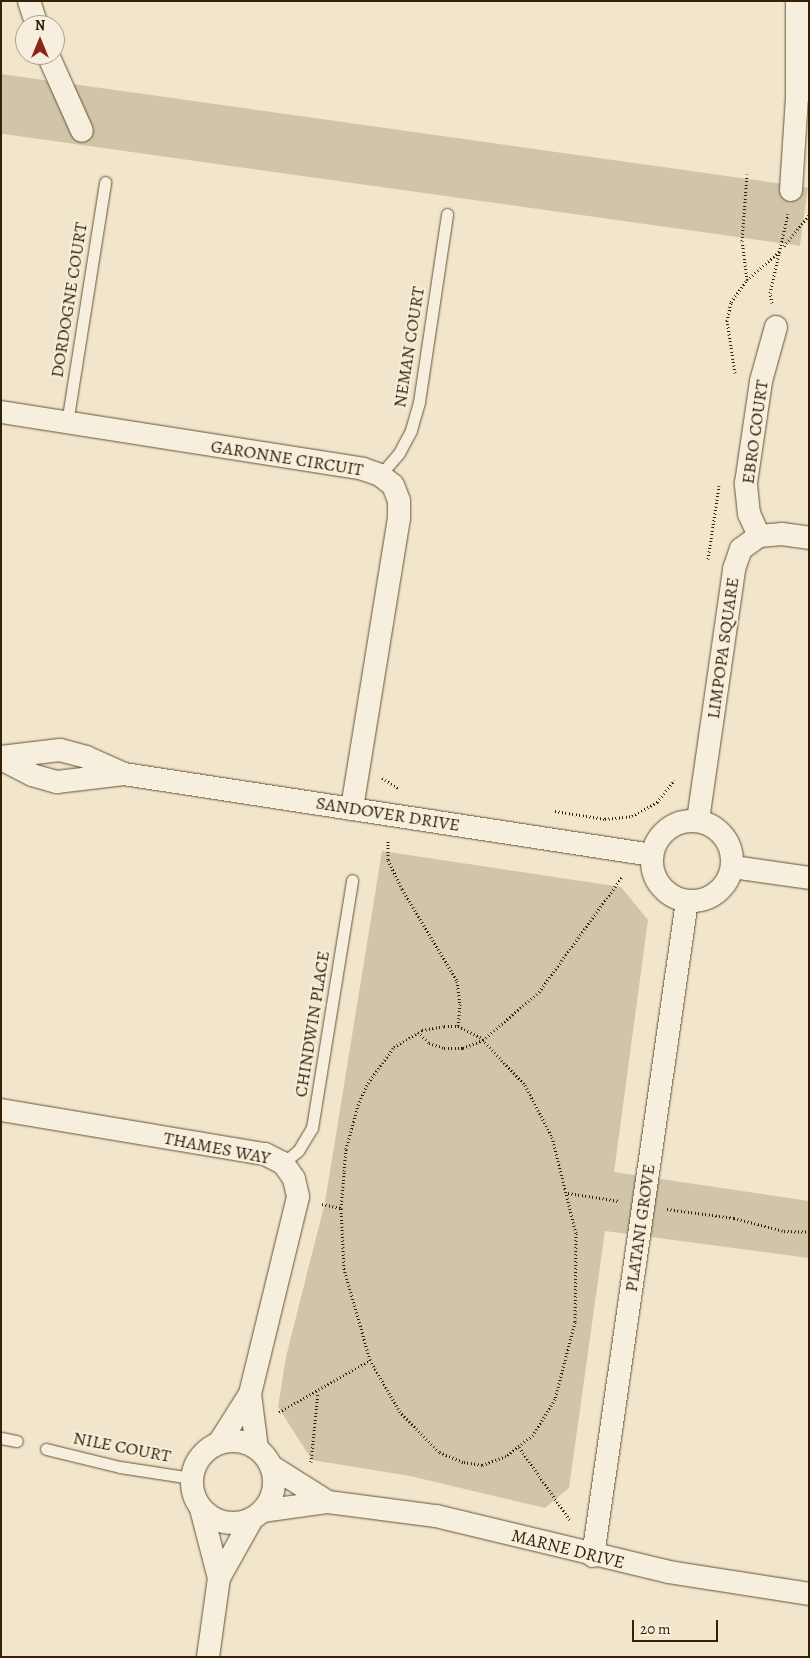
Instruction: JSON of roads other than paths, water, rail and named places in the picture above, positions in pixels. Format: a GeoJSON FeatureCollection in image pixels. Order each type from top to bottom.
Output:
{"type":"FeatureCollection","features":[{"type":"Feature","properties":{"kind":"street"},"geometry":{"type":"LineString","coordinates":[[28,1],[33,15]]}},
{"type":"Feature","properties":{"kind":"street"},"geometry":{"type":"LineString","coordinates":[[791,190],[801,6]]}},
{"type":"Feature","properties":{"kind":"street"},"geometry":{"type":"LineString","coordinates":[[52,65],[82,132]]}},
{"type":"Feature","properties":{"kind":"street","name":"EBRO COURT"},"geometry":{"type":"LineString","coordinates":[[759,536],[749,514],[746,483],[761,382],[776,327]]}},
{"type":"Feature","properties":{"kind":"street","name":"GARONNE CIRCUIT"},"geometry":{"type":"LineString","coordinates":[[1,412],[363,469],[380,474],[393,485],[399,501],[399,518],[352,809]]}},
{"type":"Feature","properties":{"kind":"street"},"geometry":{"type":"LineString","coordinates":[[759,536],[782,534],[809,538]]}},
{"type":"Feature","properties":{"kind":"street","name":"LIMPOPA SQUARE"},"geometry":{"type":"LineString","coordinates":[[698,820],[734,569],[741,549],[759,536]]}},
{"type":"Feature","properties":{"kind":"street","name":"SANDOVER DRIVE"},"geometry":{"type":"LineString","coordinates":[[1,758],[60,750],[86,757],[124,774],[652,855]]}},
{"type":"Feature","properties":{"kind":"street","name":"SANDOVER DRIVE"},"geometry":{"type":"LineString","coordinates":[[1,758],[32,775],[57,782],[124,774]]}},
{"type":"Feature","properties":{"kind":"street"},"geometry":{"type":"LineString","coordinates":[[698,820],[712,824],[723,834],[730,846],[732,867],[719,891],[707,899],[687,901],[662,888],[654,876],[652,855],[665,830],[677,822],[698,820]]}},
{"type":"Feature","properties":{"kind":"street"},"geometry":{"type":"LineString","coordinates":[[732,867],[809,878]]}},
{"type":"Feature","properties":{"kind":"street","name":"PLATANI GROVE"},"geometry":{"type":"LineString","coordinates":[[593,1556],[687,901]]}},
{"type":"Feature","properties":{"kind":"street","name":"THAMES WAY"},"geometry":{"type":"LineString","coordinates":[[1,1110],[264,1154],[283,1163],[294,1179],[298,1197],[250,1394],[219,1443]]}},
{"type":"Feature","properties":{"kind":"street","name":"THAMES WAY"},"geometry":{"type":"LineString","coordinates":[[250,1394],[264,1458]]}},
{"type":"Feature","properties":{"kind":"street"},"geometry":{"type":"LineString","coordinates":[[208,1657],[219,1578],[201,1509],[192,1489],[191,1478],[200,1457],[219,1443],[239,1441],[264,1458],[273,1490],[219,1578]]}},
{"type":"Feature","properties":{"kind":"street","name":"MARNE DRIVE"},"geometry":{"type":"LineString","coordinates":[[264,1458],[328,1502]]}},
{"type":"Feature","properties":{"kind":"street","name":"MARNE DRIVE"},"geometry":{"type":"LineString","coordinates":[[257,1515],[328,1502],[436,1516],[593,1556],[669,1572],[809,1594]]}},
{"type":"Feature","properties":{"kind":"street"},"geometry":{"type":"LineString","coordinates":[[201,1509],[224,1522],[257,1515]]}},
{"type":"Feature","properties":{"kind":"lane","name":"DORDOGNE COURT"},"geometry":{"type":"LineString","coordinates":[[67,423],[105,182]]}},
{"type":"Feature","properties":{"kind":"lane","name":"NEMAN COURT"},"geometry":{"type":"LineString","coordinates":[[380,474],[407,438],[419,402],[447,214]]}},
{"type":"Feature","properties":{"kind":"lane","name":"CHINDWIN PLACE"},"geometry":{"type":"LineString","coordinates":[[283,1163],[298,1151],[312,1128],[352,880]]}},
{"type":"Feature","properties":{"kind":"lane"},"geometry":{"type":"LineString","coordinates":[[1,1438],[17,1442]]}},
{"type":"Feature","properties":{"kind":"lane","name":"NILE COURT"},"geometry":{"type":"LineString","coordinates":[[46,1449],[120,1467],[191,1478]]}}]}
